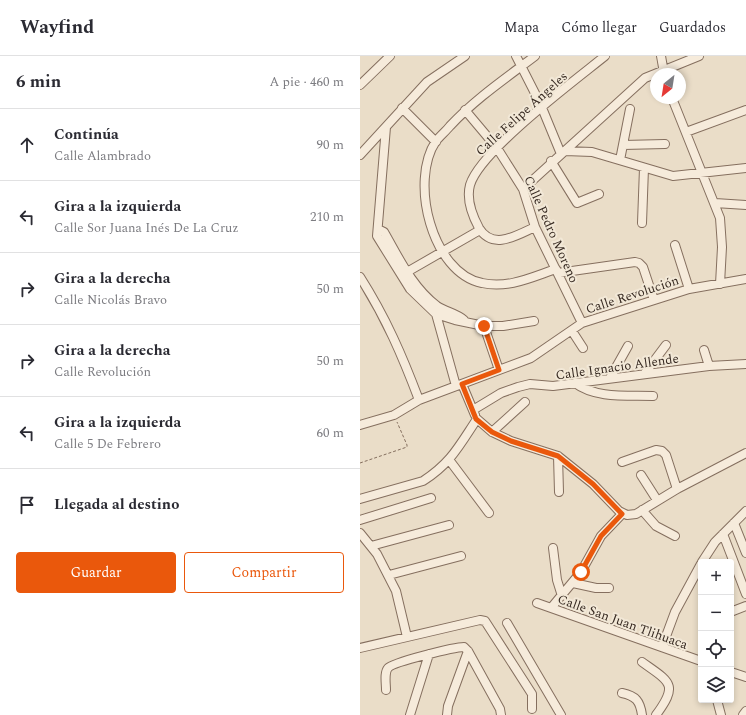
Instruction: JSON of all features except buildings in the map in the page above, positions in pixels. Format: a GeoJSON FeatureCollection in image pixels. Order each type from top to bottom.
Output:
{"type":"FeatureCollection","features":[{"type":"Feature","properties":{"kind":"street"},"geometry":{"type":"LineString","coordinates":[[360,85],[390,56]]}},
{"type":"Feature","properties":{"kind":"street"},"geometry":{"type":"LineString","coordinates":[[360,155],[427,82],[465,56]]}},
{"type":"Feature","properties":{"kind":"street"},"geometry":{"type":"LineString","coordinates":[[516,56],[563,152]]}},
{"type":"Feature","properties":{"kind":"street"},"geometry":{"type":"LineString","coordinates":[[535,56],[498,83],[466,110],[436,142],[425,172],[424,192],[426,209],[442,251],[462,274],[481,283],[501,285],[557,271],[639,262],[643,267],[654,300]]}},
{"type":"Feature","properties":{"kind":"street","name":"Calle Felipe Ángeles"},"geometry":{"type":"LineString","coordinates":[[480,230],[472,216],[470,205],[470,185],[475,174],[497,148],[542,107],[604,56]]}},
{"type":"Feature","properties":{"kind":"street"},"geometry":{"type":"LineString","coordinates":[[661,56],[663,68]]}},
{"type":"Feature","properties":{"kind":"street"},"geometry":{"type":"LineString","coordinates":[[673,68],[699,56]]}},
{"type":"Feature","properties":{"kind":"street"},"geometry":{"type":"LineString","coordinates":[[523,189],[645,78],[650,76]]}},
{"type":"Feature","properties":{"kind":"street"},"geometry":{"type":"LineString","coordinates":[[674,104],[715,203],[720,226],[720,284]]}},
{"type":"Feature","properties":{"kind":"street"},"geometry":{"type":"LineString","coordinates":[[402,108],[436,142]]}},
{"type":"Feature","properties":{"kind":"street"},"geometry":{"type":"LineString","coordinates":[[620,160],[630,109]]}},
{"type":"Feature","properties":{"kind":"street","name":"Calle Pedro Moreno"},"geometry":{"type":"LineString","coordinates":[[466,110],[497,148],[523,189],[535,227],[582,323]]}},
{"type":"Feature","properties":{"kind":"street"},"geometry":{"type":"LineString","coordinates":[[686,132],[746,110]]}},
{"type":"Feature","properties":{"kind":"street"},"geometry":{"type":"LineString","coordinates":[[386,127],[377,236],[410,289],[436,314],[455,320],[464,320],[484,326],[521,324],[534,321]]}},
{"type":"Feature","properties":{"kind":"street"},"geometry":{"type":"LineString","coordinates":[[623,145],[665,144]]}},
{"type":"Feature","properties":{"kind":"street"},"geometry":{"type":"LineString","coordinates":[[563,152],[592,152],[673,176],[746,168]]}},
{"type":"Feature","properties":{"kind":"street"},"geometry":{"type":"LineString","coordinates":[[552,161],[577,203],[599,194]]}},
{"type":"Feature","properties":{"kind":"street"},"geometry":{"type":"LineString","coordinates":[[642,223],[644,168]]}},
{"type":"Feature","properties":{"kind":"street"},"geometry":{"type":"LineString","coordinates":[[715,203],[746,205]]}},
{"type":"Feature","properties":{"kind":"street"},"geometry":{"type":"LineString","coordinates":[[407,272],[480,230],[487,238],[502,241],[535,227]]}},
{"type":"Feature","properties":{"kind":"street"},"geometry":{"type":"LineString","coordinates":[[378,229],[384,232],[415,285],[435,305],[458,314],[464,320]]}},
{"type":"Feature","properties":{"kind":"street"},"geometry":{"type":"LineString","coordinates":[[675,245],[689,288]]}},
{"type":"Feature","properties":{"kind":"street"},"geometry":{"type":"LineString","coordinates":[[360,277],[380,309],[398,345],[419,400]]}},
{"type":"Feature","properties":{"kind":"street","name":"Calle Revolución"},"geometry":{"type":"LineString","coordinates":[[360,426],[394,415],[419,400],[531,358],[582,323],[689,288],[746,279]]}},
{"type":"Feature","properties":{"kind":"street"},"geometry":{"type":"LineString","coordinates":[[436,314],[459,385],[473,410],[476,419],[492,432],[511,441],[558,456],[593,484],[622,514],[631,516],[677,489],[746,453]]}},
{"type":"Feature","properties":{"kind":"street"},"geometry":{"type":"LineString","coordinates":[[484,326],[499,370]]}},
{"type":"Feature","properties":{"kind":"street"},"geometry":{"type":"LineString","coordinates":[[572,331],[583,348]]}},
{"type":"Feature","properties":{"kind":"street"},"geometry":{"type":"LineString","coordinates":[[645,374],[666,345]]}},
{"type":"Feature","properties":{"kind":"street"},"geometry":{"type":"LineString","coordinates":[[610,378],[628,346]]}},
{"type":"Feature","properties":{"kind":"street"},"geometry":{"type":"LineString","coordinates":[[704,350],[709,366]]}},
{"type":"Feature","properties":{"kind":"street","name":"Calle Ignacio Allende"},"geometry":{"type":"LineString","coordinates":[[473,410],[501,393],[530,384],[553,386],[709,366],[746,364]]}},
{"type":"Feature","properties":{"kind":"street"},"geometry":{"type":"LineString","coordinates":[[575,383],[584,389],[599,393],[653,396]]}},
{"type":"Feature","properties":{"kind":"street"},"geometry":{"type":"LineString","coordinates":[[492,432],[526,402]]}},
{"type":"Feature","properties":{"kind":"street"},"geometry":{"type":"LineString","coordinates":[[360,500],[423,481],[450,461],[476,419]]}},
{"type":"Feature","properties":{"kind":"street"},"geometry":{"type":"LineString","coordinates":[[622,462],[656,450],[662,451],[666,455],[677,489]]}},
{"type":"Feature","properties":{"kind":"street"},"geometry":{"type":"LineString","coordinates":[[558,456],[559,492]]}},
{"type":"Feature","properties":{"kind":"street"},"geometry":{"type":"LineString","coordinates":[[450,461],[489,513]]}},
{"type":"Feature","properties":{"kind":"street"},"geometry":{"type":"LineString","coordinates":[[641,475],[657,500]]}},
{"type":"Feature","properties":{"kind":"street"},"geometry":{"type":"LineString","coordinates":[[360,520],[431,498]]}},
{"type":"Feature","properties":{"kind":"street"},"geometry":{"type":"LineString","coordinates":[[642,510],[656,526],[675,536]]}},
{"type":"Feature","properties":{"kind":"street"},"geometry":{"type":"LineString","coordinates":[[704,559],[715,542],[746,511]]}},
{"type":"Feature","properties":{"kind":"street"},"geometry":{"type":"LineString","coordinates":[[551,608],[573,583],[601,536],[622,514]]}},
{"type":"Feature","properties":{"kind":"street"},"geometry":{"type":"LineString","coordinates":[[734,523],[746,553]]}},
{"type":"Feature","properties":{"kind":"street"},"geometry":{"type":"LineString","coordinates":[[371,546],[449,525]]}},
{"type":"Feature","properties":{"kind":"street"},"geometry":{"type":"LineString","coordinates":[[360,533],[371,546],[396,591],[407,637]]}},
{"type":"Feature","properties":{"kind":"street"},"geometry":{"type":"LineString","coordinates":[[723,534],[746,594]]}},
{"type":"Feature","properties":{"kind":"street"},"geometry":{"type":"LineString","coordinates":[[553,548],[557,580],[562,596]]}},
{"type":"Feature","properties":{"kind":"street"},"geometry":{"type":"LineString","coordinates":[[389,576],[461,556]]}},
{"type":"Feature","properties":{"kind":"street"},"geometry":{"type":"LineString","coordinates":[[662,647],[675,612],[698,570]]}},
{"type":"Feature","properties":{"kind":"street"},"geometry":{"type":"LineString","coordinates":[[573,583],[596,588],[609,588]]}},
{"type":"Feature","properties":{"kind":"street","name":"Calle San Juan Tlihuaca"},"geometry":{"type":"LineString","coordinates":[[537,603],[698,660]]}},
{"type":"Feature","properties":{"kind":"street"},"geometry":{"type":"LineString","coordinates":[[734,611],[746,606]]}},
{"type":"Feature","properties":{"kind":"street"},"geometry":{"type":"LineString","coordinates":[[360,648],[480,620],[485,621],[532,694],[532,713]]}},
{"type":"Feature","properties":{"kind":"street"},"geometry":{"type":"LineString","coordinates":[[507,623],[561,715]]}},
{"type":"Feature","properties":{"kind":"street"},"geometry":{"type":"LineString","coordinates":[[386,690],[386,672],[390,666],[429,654],[464,647],[468,651],[500,709],[501,715]]}},
{"type":"Feature","properties":{"kind":"street"},"geometry":{"type":"LineString","coordinates":[[446,715],[468,651]]}},
{"type":"Feature","properties":{"kind":"street"},"geometry":{"type":"LineString","coordinates":[[410,715],[429,654]]}},
{"type":"Feature","properties":{"kind":"street"},"geometry":{"type":"LineString","coordinates":[[642,662],[664,678],[670,687],[669,696],[656,715]]}},
{"type":"Feature","properties":{"kind":"street"},"geometry":{"type":"LineString","coordinates":[[734,673],[746,677]]}},
{"type":"Feature","properties":{"kind":"street"},"geometry":{"type":"LineString","coordinates":[[532,694],[542,684]]}},
{"type":"Feature","properties":{"kind":"street"},"geometry":{"type":"LineString","coordinates":[[622,693],[636,699],[641,706],[642,715]]}},
{"type":"Feature","properties":{"kind":"street"},"geometry":{"type":"LineString","coordinates":[[718,703],[720,715]]}},
{"type":"Feature","properties":{"kind":"street"},"geometry":{"type":"LineString","coordinates":[[743,715],[746,711]]}},
{"type":"Feature","properties":{"kind":"path"},"geometry":{"type":"LineString","coordinates":[[360,463],[407,448],[394,415]]}},
{"type":"Feature","properties":{"kind":"route"},"geometry":{"type":"LineString","coordinates":[[484,326],[499,370],[462,384],[476,419],[492,432],[511,441],[558,456],[602,492],[622,514],[601,536],[581,572]]}}]}
